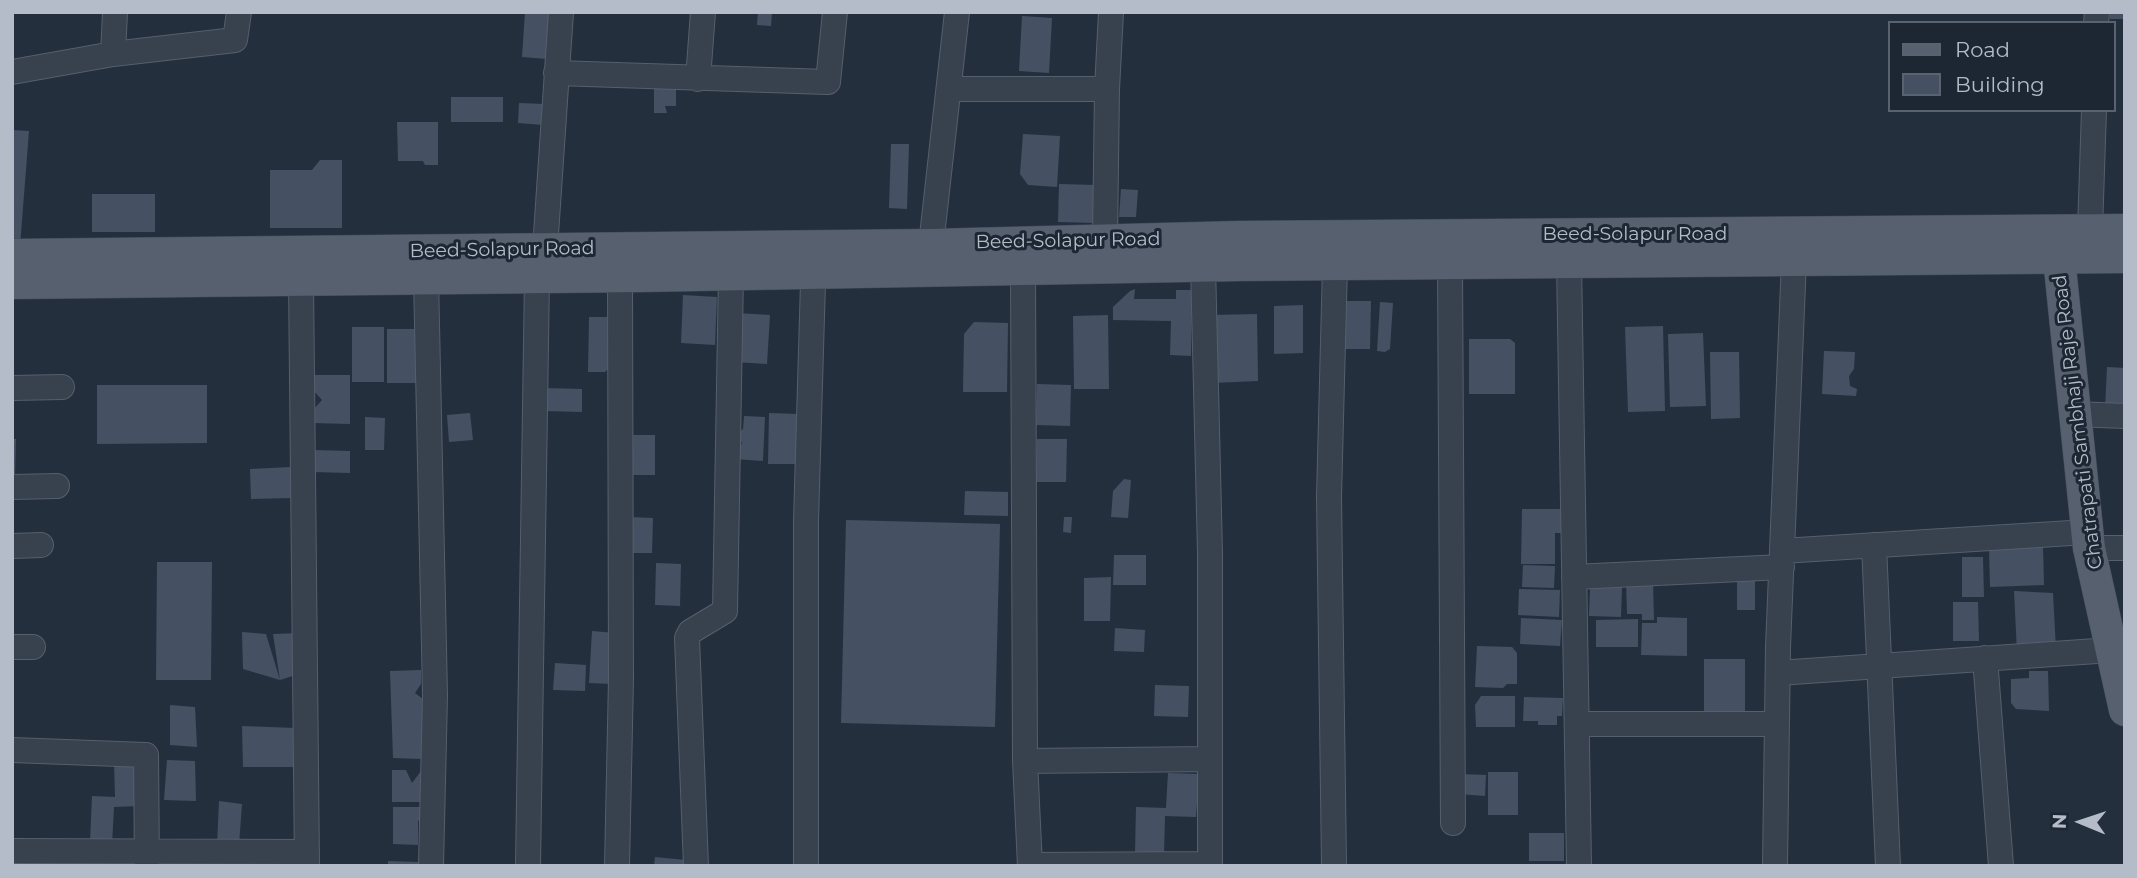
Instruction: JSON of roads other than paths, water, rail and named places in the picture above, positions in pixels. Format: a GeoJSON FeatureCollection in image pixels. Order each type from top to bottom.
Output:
{"type":"FeatureCollection","features":[{"type":"Feature","properties":{"kind":"main road","name":"Beed-Solapur Road"},"geometry":{"type":"LineString","coordinates":[[12,255],[541,263],[1105,240],[2125,230]]}},
{"type":"Feature","properties":{"kind":"main road","name":"Beed-Solapur Road"},"geometry":{"type":"LineString","coordinates":[[12,283],[426,278],[541,263],[620,276],[1203,265],[2125,257]]}},
{"type":"Feature","properties":{"kind":"main road","name":"Chatrapati Sambhaji Raje Road"},"geometry":{"type":"LineString","coordinates":[[2059,258],[2088,540],[2125,710]]}},
{"type":"Feature","properties":{"kind":"street"},"geometry":{"type":"LineString","coordinates":[[113,54],[115,12]]}},
{"type":"Feature","properties":{"kind":"street"},"geometry":{"type":"LineString","coordinates":[[12,72],[113,54],[235,40],[239,12]]}},
{"type":"Feature","properties":{"kind":"street"},"geometry":{"type":"LineString","coordinates":[[528,866],[541,263],[561,12]]}},
{"type":"Feature","properties":{"kind":"street"},"geometry":{"type":"LineString","coordinates":[[698,79],[703,12]]}},
{"type":"Feature","properties":{"kind":"street"},"geometry":{"type":"LineString","coordinates":[[556,74],[828,82],[835,12]]}},
{"type":"Feature","properties":{"kind":"street"},"geometry":{"type":"LineString","coordinates":[[931,245],[957,12]]}},
{"type":"Feature","properties":{"kind":"street"},"geometry":{"type":"LineString","coordinates":[[1105,240],[1111,12]]}},
{"type":"Feature","properties":{"kind":"street"},"geometry":{"type":"LineString","coordinates":[[948,89],[1107,89]]}},
{"type":"Feature","properties":{"kind":"street"},"geometry":{"type":"LineString","coordinates":[[2090,230],[2094,112]]}},
{"type":"Feature","properties":{"kind":"street"},"geometry":{"type":"LineString","coordinates":[[1775,866],[1778,673],[1794,260]]}},
{"type":"Feature","properties":{"kind":"street"},"geometry":{"type":"LineString","coordinates":[[1569,262],[1579,866]]}},
{"type":"Feature","properties":{"kind":"street"},"geometry":{"type":"LineString","coordinates":[[1450,263],[1453,823]]}},
{"type":"Feature","properties":{"kind":"street"},"geometry":{"type":"LineString","coordinates":[[1334,866],[1329,497],[1335,264]]}},
{"type":"Feature","properties":{"kind":"street"},"geometry":{"type":"LineString","coordinates":[[1023,269],[1025,761],[1030,865],[1210,865],[1210,553],[1203,265]]}},
{"type":"Feature","properties":{"kind":"street"},"geometry":{"type":"LineString","coordinates":[[806,866],[806,521],[813,282],[811,273]]}},
{"type":"Feature","properties":{"kind":"street"},"geometry":{"type":"LineString","coordinates":[[696,866],[687,638],[690,632],[726,611],[731,274]]}},
{"type":"Feature","properties":{"kind":"street"},"geometry":{"type":"LineString","coordinates":[[617,866],[621,679],[620,276]]}},
{"type":"Feature","properties":{"kind":"street"},"geometry":{"type":"LineString","coordinates":[[426,278],[435,695],[431,866]]}},
{"type":"Feature","properties":{"kind":"street"},"geometry":{"type":"LineString","coordinates":[[12,851],[147,858],[307,859],[301,280]]}},
{"type":"Feature","properties":{"kind":"street"},"geometry":{"type":"LineString","coordinates":[[12,388],[62,387]]}},
{"type":"Feature","properties":{"kind":"street"},"geometry":{"type":"LineString","coordinates":[[2074,414],[2125,416]]}},
{"type":"Feature","properties":{"kind":"street"},"geometry":{"type":"LineString","coordinates":[[12,487],[57,486]]}},
{"type":"Feature","properties":{"kind":"street"},"geometry":{"type":"LineString","coordinates":[[1574,578],[1782,559],[1874,545],[2088,540],[2125,548]]}},
{"type":"Feature","properties":{"kind":"street"},"geometry":{"type":"LineString","coordinates":[[12,546],[41,545]]}},
{"type":"Feature","properties":{"kind":"street"},"geometry":{"type":"LineString","coordinates":[[1874,545],[1888,866]]}},
{"type":"Feature","properties":{"kind":"street"},"geometry":{"type":"LineString","coordinates":[[1778,673],[2111,650]]}},
{"type":"Feature","properties":{"kind":"street"},"geometry":{"type":"LineString","coordinates":[[1985,658],[2001,866]]}},
{"type":"Feature","properties":{"kind":"street"},"geometry":{"type":"LineString","coordinates":[[1577,724],[1777,723]]}},
{"type":"Feature","properties":{"kind":"street"},"geometry":{"type":"LineString","coordinates":[[12,750],[146,755],[147,858]]}},
{"type":"Feature","properties":{"kind":"street"},"geometry":{"type":"LineString","coordinates":[[1025,761],[1210,759]]}}]}
